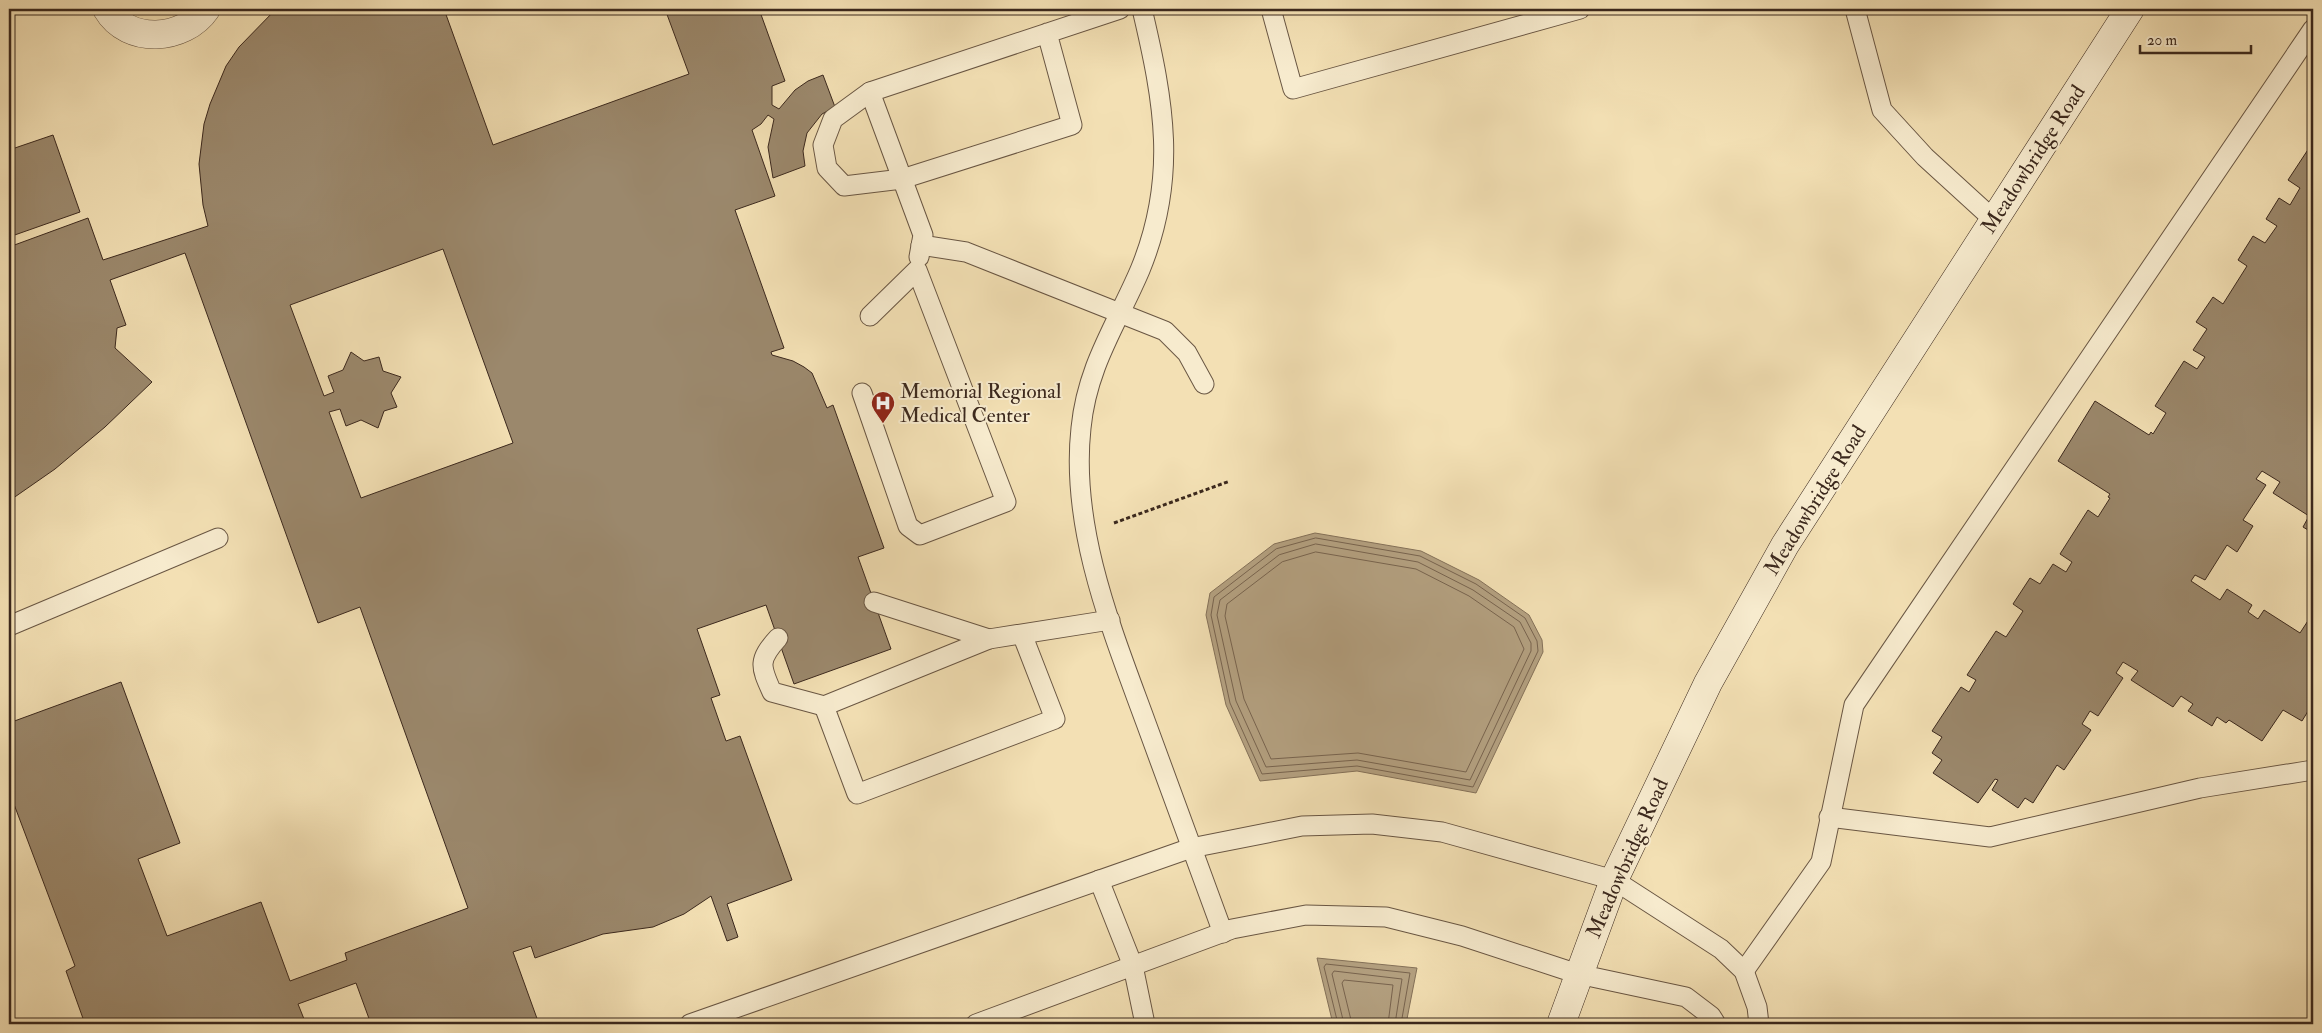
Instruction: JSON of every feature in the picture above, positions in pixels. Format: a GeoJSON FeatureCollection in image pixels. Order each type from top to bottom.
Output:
{"type":"FeatureCollection","features":[{"type":"Feature","properties":{"kind":"main road"},"geometry":{"type":"LineString","coordinates":[[107,9],[126,27],[145,34],[166,35],[185,28],[201,16],[206,9]]}},
{"type":"Feature","properties":{"kind":"main road","name":"Meadowbridge Road"},"geometry":{"type":"LineString","coordinates":[[1561,1024],[1614,880],[1708,683],[1785,545],[2130,9]]}},
{"type":"Feature","properties":{"kind":"lane"},"geometry":{"type":"LineString","coordinates":[[1047,33],[1072,125],[902,179],[844,186],[827,168],[823,145],[833,119],[870,92],[1047,33],[1120,9]]}},
{"type":"Feature","properties":{"kind":"lane"},"geometry":{"type":"LineString","coordinates":[[1142,9],[1158,78],[1163,112],[1163,175],[1154,228],[1140,270],[1118,314],[1091,376],[1081,427],[1079,479],[1091,556],[1110,620],[1223,932]]}},
{"type":"Feature","properties":{"kind":"lane"},"geometry":{"type":"LineString","coordinates":[[1270,9],[1293,89],[1580,9]]}},
{"type":"Feature","properties":{"kind":"lane"},"geometry":{"type":"LineString","coordinates":[[1855,9],[1882,110],[1925,157],[1994,220]]}},
{"type":"Feature","properties":{"kind":"lane"},"geometry":{"type":"LineString","coordinates":[[1744,971],[1821,862],[1854,705],[2313,29]]}},
{"type":"Feature","properties":{"kind":"lane"},"geometry":{"type":"LineString","coordinates":[[862,393],[908,526],[920,535],[1006,502],[917,270],[923,235],[870,92]]}},
{"type":"Feature","properties":{"kind":"lane"},"geometry":{"type":"LineString","coordinates":[[921,245],[966,252],[1118,314],[1165,331],[1176,339],[1187,353],[1204,384]]}},
{"type":"Feature","properties":{"kind":"lane"},"geometry":{"type":"LineString","coordinates":[[870,316],[917,270]]}},
{"type":"Feature","properties":{"kind":"lane"},"geometry":{"type":"LineString","coordinates":[[9,626],[218,538]]}},
{"type":"Feature","properties":{"kind":"lane"},"geometry":{"type":"LineString","coordinates":[[874,602],[988,639]]}},
{"type":"Feature","properties":{"kind":"lane"},"geometry":{"type":"LineString","coordinates":[[778,638],[764,653],[763,671],[772,692],[824,706],[988,639],[1110,620]]}},
{"type":"Feature","properties":{"kind":"lane"},"geometry":{"type":"LineString","coordinates":[[824,706],[857,794],[1055,718],[1022,634]]}},
{"type":"Feature","properties":{"kind":"lane"},"geometry":{"type":"LineString","coordinates":[[1829,817],[1990,837],[2200,788],[2313,770]]}},
{"type":"Feature","properties":{"kind":"lane"},"geometry":{"type":"LineString","coordinates":[[690,1024],[1191,848],[1302,826],[1372,824],[1442,832],[1614,880],[1721,949],[1744,971],[1757,1007],[1759,1024]]}},
{"type":"Feature","properties":{"kind":"lane"},"geometry":{"type":"LineString","coordinates":[[1099,880],[1134,966],[1145,1024]]}},
{"type":"Feature","properties":{"kind":"lane"},"geometry":{"type":"LineString","coordinates":[[976,1024],[1223,932],[1306,915],[1386,916],[1462,936],[1578,974],[1686,997],[1711,1016],[1716,1024]]}},
{"type":"Feature","properties":{"kind":"path"},"geometry":{"type":"LineString","coordinates":[[1088,533],[1230,481]]}},
{"type":"Feature","properties":{"kind":"water"},"geometry":{"type":"Polygon","coordinates":[[[1315,533],[1421,551],[1479,580],[1529,615],[1542,640],[1543,652],[1476,793],[1357,771],[1260,781],[1226,705],[1206,615],[1210,593],[1274,544],[1315,533]]]}},
{"type":"Feature","properties":{"kind":"water"},"geometry":{"type":"Polygon","coordinates":[[[1317,958],[1417,968],[1406,1024],[1333,1024],[1317,958]]]}},
{"type":"Feature","properties":{"kind":"building"},"geometry":{"type":"Polygon","coordinates":[[[276,9],[444,9],[493,145],[689,74],[665,9],[759,9],[785,81],[772,86],[772,105],[779,109],[795,90],[808,81],[823,75],[835,107],[822,114],[807,133],[803,151],[805,166],[773,178],[768,147],[774,119],[768,115],[761,124],[752,130],[775,196],[735,210],[784,348],[771,352],[772,355],[793,361],[812,373],[827,408],[833,405],[884,548],[858,557],[891,649],[794,684],[766,605],[697,629],[720,695],[711,698],[726,741],[740,736],[792,880],[727,904],[738,937],[727,941],[711,896],[684,914],[653,927],[603,934],[535,958],[531,946],[513,952],[539,1024],[371,1024],[356,983],[298,1004],[306,1024],[85,1024],[66,971],[75,966],[9,791],[9,723],[121,682],[180,843],[138,859],[167,936],[261,902],[290,981],[347,960],[345,953],[468,908],[360,607],[318,623],[185,253],[110,280],[126,325],[117,328],[115,348],[152,382],[105,427],[55,469],[9,501],[9,247],[88,218],[103,260],[208,226],[203,205],[199,164],[204,124],[226,66],[239,47],[276,9]],[[443,249],[290,305],[324,396],[334,392],[328,376],[343,370],[351,352],[364,361],[379,357],[383,371],[401,377],[391,393],[397,407],[384,411],[378,428],[361,420],[346,426],[340,409],[329,412],[361,498],[513,443],[443,249]]]}},
{"type":"Feature","properties":{"kind":"building"},"geometry":{"type":"Polygon","coordinates":[[[53,135],[80,212],[9,237],[9,150],[53,135]]]}},
{"type":"Feature","properties":{"kind":"building"},"geometry":{"type":"Polygon","coordinates":[[[2313,142],[2313,533],[2303,527],[2309,516],[2273,493],[2280,482],[2262,471],[2256,479],[2266,485],[2243,520],[2253,526],[2237,552],[2227,545],[2205,580],[2195,575],[2191,581],[2220,600],[2227,589],[2252,605],[2248,612],[2258,619],[2264,610],[2300,633],[2313,613],[2313,703],[2302,721],[2283,710],[2262,741],[2229,720],[2226,723],[2217,717],[2212,726],[2188,711],[2193,704],[2181,696],[2173,707],[2131,680],[2138,671],[2123,662],[2116,673],[2123,678],[2098,716],[2090,711],[2082,724],[2091,730],[2064,770],[2057,765],[2033,803],[2025,798],[2018,808],[1992,790],[1998,780],[1995,779],[1978,803],[1933,773],[1942,760],[1932,753],[1942,737],[1932,731],[1961,687],[1969,692],[1976,680],[1967,675],[1996,631],[2006,637],[2023,611],[2013,604],[2030,578],[2040,584],[2053,564],[2066,572],[2072,562],[2060,554],[2088,510],[2098,517],[2110,498],[2108,497],[2110,494],[2058,461],[2095,401],[2149,435],[2151,432],[2153,434],[2166,413],[2155,406],[2184,361],[2197,369],[2205,357],[2193,350],[2207,329],[2196,322],[2213,297],[2223,304],[2247,266],[2238,260],[2253,236],[2265,243],[2277,226],[2266,219],[2279,198],[2290,205],[2300,188],[2288,180],[2313,142]]]}},
{"type":"Feature","properties":{"kind":"place","name":"Memorial Regional Medical Center"},"geometry":{"type":"Point","coordinates":[883,424]}}]}
